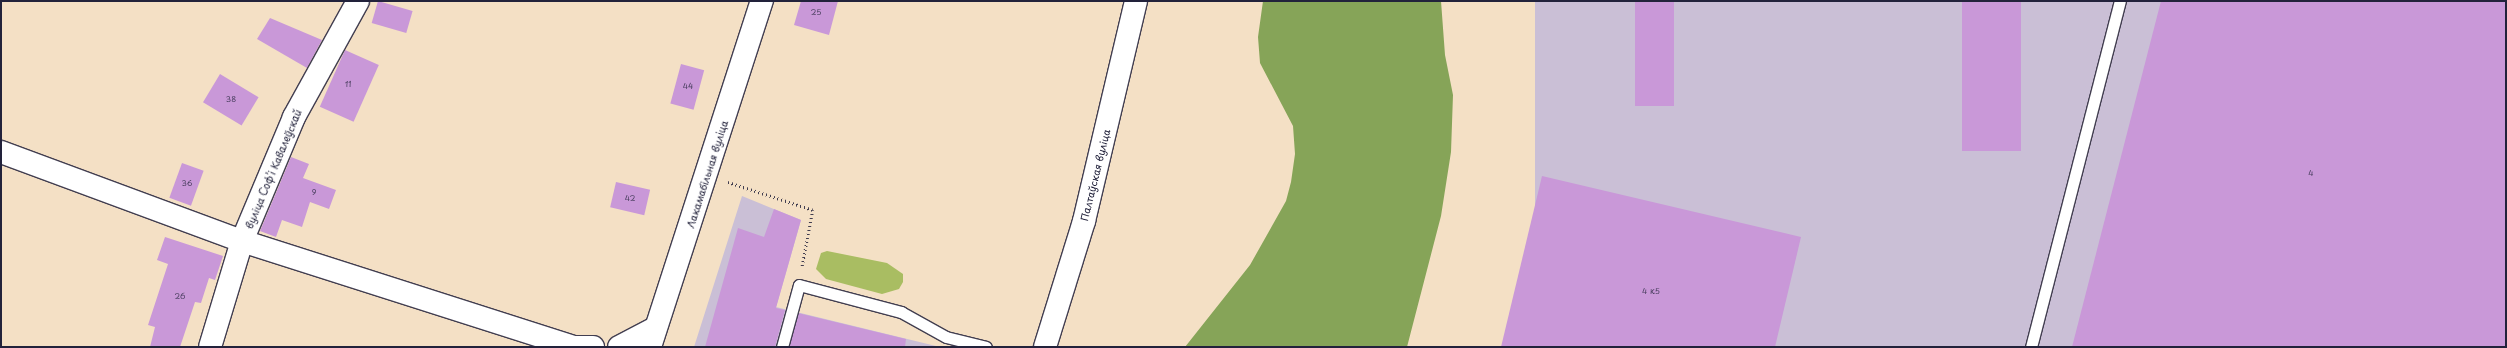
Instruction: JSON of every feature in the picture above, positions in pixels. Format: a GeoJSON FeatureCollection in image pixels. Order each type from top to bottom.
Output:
{"type":"FeatureCollection","features":[{"type":"Feature","properties":{"kind":"street","name":"вуліца Софʼі Кавалеўскай"},"geometry":{"type":"LineString","coordinates":[[210,347],[242,241],[294,117],[358,1]]}},
{"type":"Feature","properties":{"kind":"street","name":"Лакамабільная вуліца"},"geometry":{"type":"LineString","coordinates":[[653,337],[707,175],[762,1]]}},
{"type":"Feature","properties":{"kind":"street","name":"Палтаўская вуліца"},"geometry":{"type":"LineString","coordinates":[[1045,347],[1084,221],[1136,1]]}},
{"type":"Feature","properties":{"kind":"street"},"geometry":{"type":"LineString","coordinates":[[1,152],[242,241],[575,347],[594,347]]}},
{"type":"Feature","properties":{"kind":"street"},"geometry":{"type":"LineString","coordinates":[[619,347],[653,337]]}},
{"type":"Feature","properties":{"kind":"lane"},"geometry":{"type":"LineString","coordinates":[[2031,347],[2120,1]]}},
{"type":"Feature","properties":{"kind":"lane"},"geometry":{"type":"LineString","coordinates":[[782,347],[800,285],[901,312],[946,337],[986,347]]}},
{"type":"Feature","properties":{"kind":"path"},"geometry":{"type":"LineString","coordinates":[[707,175],[813,210],[800,285]]}},
{"type":"Feature","properties":{"kind":"shaded area"},"geometry":{"type":"Polygon","coordinates":[[[1535,1],[2506,1],[2506,347],[1535,347],[1535,1]]]}},
{"type":"Feature","properties":{"kind":"shaded area"},"geometry":{"type":"Polygon","coordinates":[[[742,196],[801,220],[776,307],[940,347],[694,347],[742,196]]]}},
{"type":"Feature","properties":{"kind":"green space"},"geometry":{"type":"Polygon","coordinates":[[[1263,1],[1441,1],[1445,55],[1453,95],[1451,152],[1441,216],[1407,347],[1185,347],[1250,265],[1286,201],[1291,182],[1295,154],[1293,126],[1260,63],[1258,37],[1263,1]]]}},
{"type":"Feature","properties":{"kind":"green space"},"geometry":{"type":"Polygon","coordinates":[[[827,251],[887,263],[903,274],[903,282],[899,289],[882,294],[826,279],[816,269],[821,253],[827,251]]]}},
{"type":"Feature","properties":{"kind":"building"},"geometry":{"type":"Polygon","coordinates":[[[378,1],[413,11],[406,33],[372,23],[378,1]]]}},
{"type":"Feature","properties":{"kind":"building"},"geometry":{"type":"Polygon","coordinates":[[[801,1],[838,1],[829,35],[794,25],[801,1]]]}},
{"type":"Feature","properties":{"kind":"building"},"geometry":{"type":"Polygon","coordinates":[[[1635,1],[1674,1],[1674,106],[1635,106],[1635,1]]]}},
{"type":"Feature","properties":{"kind":"building"},"geometry":{"type":"Polygon","coordinates":[[[1962,1],[2021,1],[2021,151],[1962,151],[1962,1]]]}},
{"type":"Feature","properties":{"kind":"building"},"geometry":{"type":"Polygon","coordinates":[[[2161,1],[2506,1],[2506,347],[2072,347],[2161,1]]]}},
{"type":"Feature","properties":{"kind":"building"},"geometry":{"type":"Polygon","coordinates":[[[270,18],[322,40],[307,68],[257,39],[270,18]]]}},
{"type":"Feature","properties":{"kind":"building"},"geometry":{"type":"Polygon","coordinates":[[[345,50],[379,65],[354,122],[320,107],[345,50]]]}},
{"type":"Feature","properties":{"kind":"building"},"geometry":{"type":"Polygon","coordinates":[[[681,64],[704,70],[694,110],[670,104],[681,64]]]}},
{"type":"Feature","properties":{"kind":"building"},"geometry":{"type":"Polygon","coordinates":[[[220,74],[259,97],[242,125],[203,102],[220,74]]]}},
{"type":"Feature","properties":{"kind":"building"},"geometry":{"type":"Polygon","coordinates":[[[291,157],[309,164],[303,178],[336,190],[329,209],[310,202],[302,227],[282,220],[276,237],[260,231],[291,157]]]}},
{"type":"Feature","properties":{"kind":"building"},"geometry":{"type":"Polygon","coordinates":[[[182,163],[204,171],[191,206],[169,198],[182,163]]]}},
{"type":"Feature","properties":{"kind":"building"},"geometry":{"type":"Polygon","coordinates":[[[1542,176],[1801,237],[1775,347],[1501,347],[1542,176]]]}},
{"type":"Feature","properties":{"kind":"building"},"geometry":{"type":"Polygon","coordinates":[[[616,182],[650,190],[644,215],[610,207],[616,182]]]}},
{"type":"Feature","properties":{"kind":"building"},"geometry":{"type":"Polygon","coordinates":[[[774,209],[801,220],[776,308],[785,310],[775,347],[705,347],[738,228],[764,237],[774,209]]]}},
{"type":"Feature","properties":{"kind":"building"},"geometry":{"type":"Polygon","coordinates":[[[165,237],[223,256],[215,280],[209,278],[201,303],[195,302],[180,347],[150,347],[155,327],[148,325],[168,264],[157,260],[165,237]]]}},
{"type":"Feature","properties":{"kind":"building"},"geometry":{"type":"Polygon","coordinates":[[[798,313],[906,339],[905,347],[789,347],[798,313]]]}}]}
